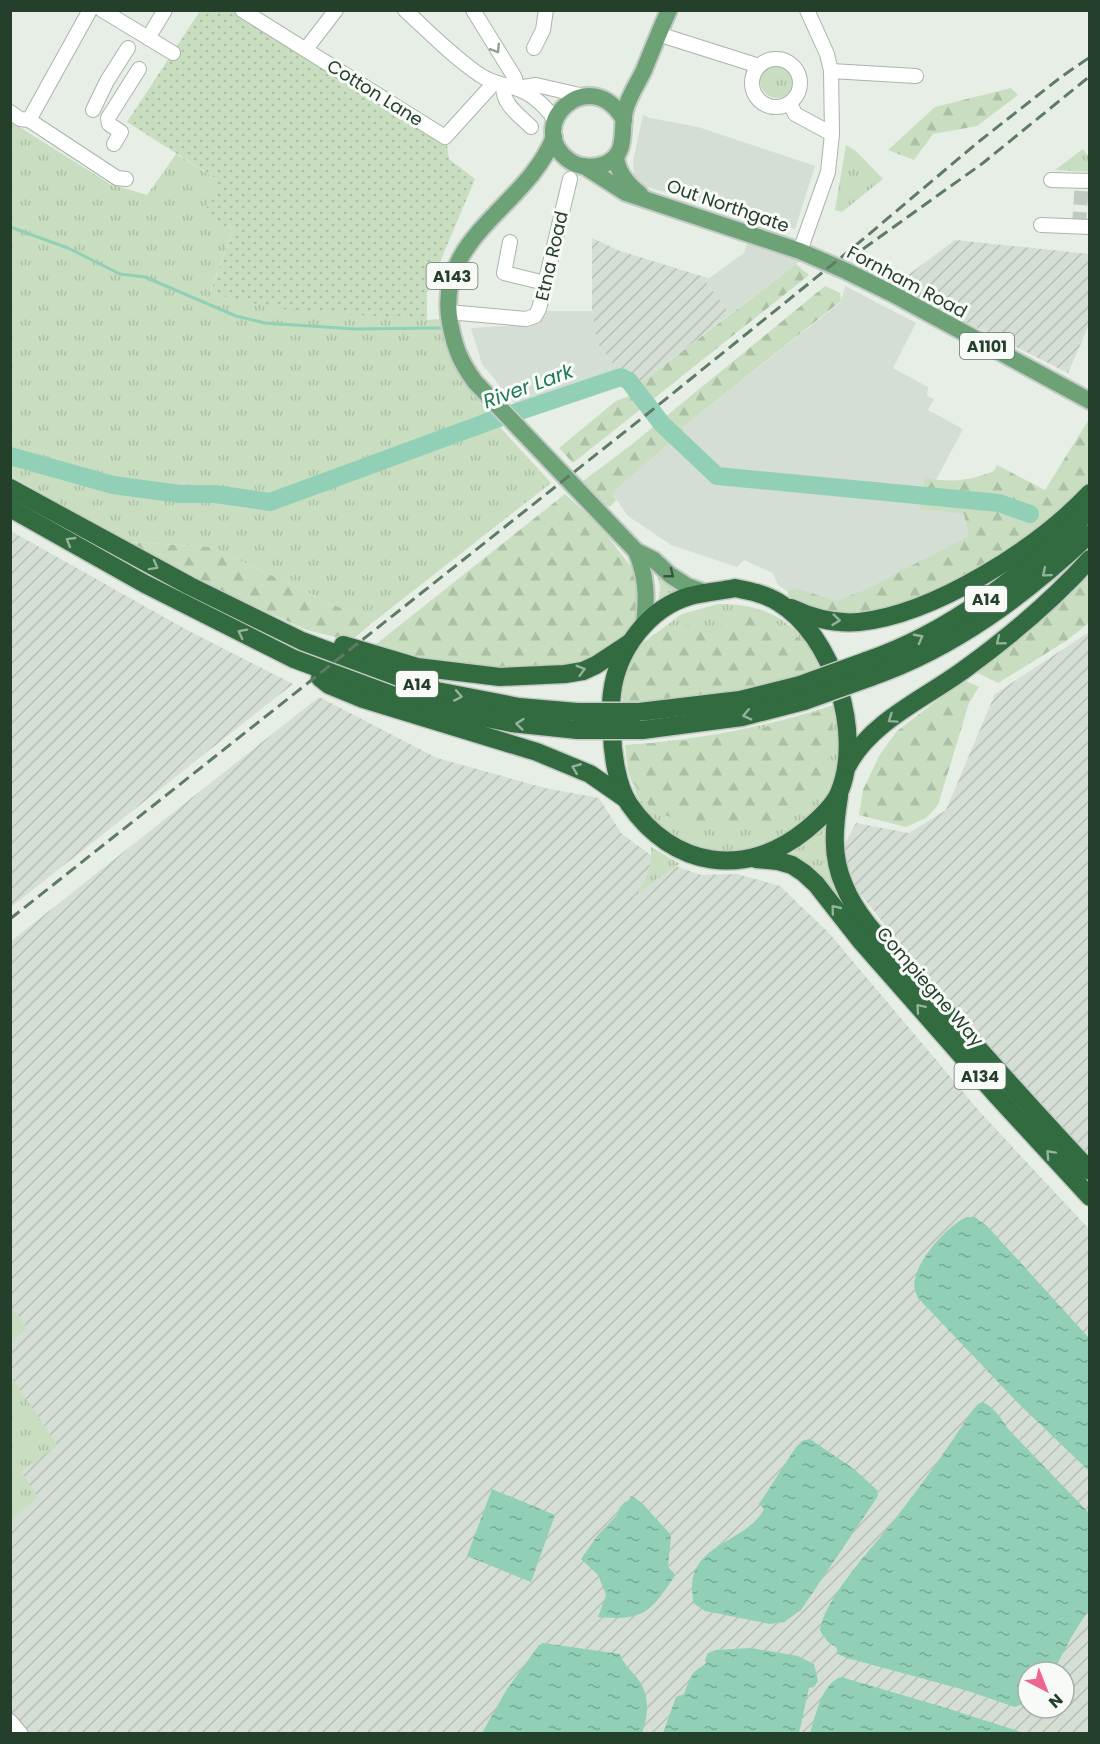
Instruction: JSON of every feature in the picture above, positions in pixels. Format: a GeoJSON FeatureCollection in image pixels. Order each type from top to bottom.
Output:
{"type":"FeatureCollection","features":[{"type":"Feature","properties":{"kind":"highway","name":"A14"},"geometry":{"type":"LineString","coordinates":[[10,488],[190,586],[302,641],[437,691],[577,721],[642,730],[742,717],[868,669],[988,598],[1046,552],[1089,510]]}},
{"type":"Feature","properties":{"kind":"highway","name":"A14"},"geometry":{"type":"LineString","coordinates":[[780,603],[808,615],[837,621],[859,622],[915,607],[977,578],[1021,552],[1052,528],[1089,493]]}},
{"type":"Feature","properties":{"kind":"highway","name":"A14"},"geometry":{"type":"LineString","coordinates":[[10,508],[145,584],[294,659],[416,704],[511,723],[577,721],[802,693]]}},
{"type":"Feature","properties":{"kind":"highway","name":"A14"},"geometry":{"type":"LineString","coordinates":[[868,669],[902,666],[926,655],[995,613],[1033,584],[1089,534]]}},
{"type":"Feature","properties":{"kind":"highway","name":"A14"},"geometry":{"type":"LineString","coordinates":[[846,768],[854,754],[873,732],[966,669],[1032,616],[1089,559]]}},
{"type":"Feature","properties":{"kind":"highway"},"geometry":{"type":"LineString","coordinates":[[839,794],[814,824],[801,834],[777,848],[748,859],[702,858],[680,850],[652,832],[640,820],[626,799],[612,745],[611,695],[619,665],[644,625],[674,602],[691,596],[735,588],[752,591],[780,603],[809,630],[831,668],[846,716],[848,748],[846,768]]}},
{"type":"Feature","properties":{"kind":"highway","name":"A14"},"geometry":{"type":"LineString","coordinates":[[267,622],[417,667],[500,677],[583,671],[632,642]]}},
{"type":"Feature","properties":{"kind":"highway","name":"A14"},"geometry":{"type":"LineString","coordinates":[[294,659],[329,685],[363,699],[537,752],[590,774],[626,799]]}},
{"type":"Feature","properties":{"kind":"highway","name":"Compiegne Way"},"geometry":{"type":"LineString","coordinates":[[846,768],[839,794],[834,837],[835,854],[842,883],[852,902],[870,926],[1014,1090],[1089,1171]]}},
{"type":"Feature","properties":{"kind":"highway","name":"Compiegne Way"},"geometry":{"type":"LineString","coordinates":[[748,859],[778,861],[792,865],[810,879],[860,940],[1089,1197]]}},
{"type":"Feature","properties":{"kind":"main road"},"geometry":{"type":"LineString","coordinates":[[540,165],[560,162],[576,170],[604,164],[616,156],[624,135],[625,110],[669,10]]}},
{"type":"Feature","properties":{"kind":"main road"},"geometry":{"type":"LineString","coordinates":[[576,170],[559,151],[554,129],[566,104],[574,99],[589,96],[612,96],[619,93],[644,70]]}},
{"type":"Feature","properties":{"kind":"main road"},"geometry":{"type":"LineString","coordinates":[[589,96],[613,105],[624,120]]}},
{"type":"Feature","properties":{"kind":"main road","name":"A143"},"geometry":{"type":"LineString","coordinates":[[554,129],[540,165],[472,239],[456,263],[448,289],[448,312],[454,341],[462,364],[496,405],[636,551],[654,560],[670,575],[687,586],[706,593]]}},
{"type":"Feature","properties":{"kind":"main road","name":"A1101"},"geometry":{"type":"LineString","coordinates":[[616,156],[616,163],[622,176],[644,198]]}},
{"type":"Feature","properties":{"kind":"main road","name":"A1101"},"geometry":{"type":"LineString","coordinates":[[576,170],[626,193],[644,198]]}},
{"type":"Feature","properties":{"kind":"main road","name":"Out Northgate"},"geometry":{"type":"LineString","coordinates":[[644,198],[800,251]]}},
{"type":"Feature","properties":{"kind":"main road","name":"Fornham Road"},"geometry":{"type":"LineString","coordinates":[[800,251],[891,293],[1089,401]]}},
{"type":"Feature","properties":{"kind":"main road","name":"A143"},"geometry":{"type":"LineString","coordinates":[[636,551],[643,568],[647,596],[644,625]]}},
{"type":"Feature","properties":{"kind":"street"},"geometry":{"type":"LineString","coordinates":[[28,120],[90,10]]}},
{"type":"Feature","properties":{"kind":"street"},"geometry":{"type":"LineString","coordinates":[[102,10],[137,40],[172,53]]}},
{"type":"Feature","properties":{"kind":"street"},"geometry":{"type":"LineString","coordinates":[[93,110],[107,81],[137,40],[165,10]]}},
{"type":"Feature","properties":{"kind":"street","name":"Cotton Lane"},"geometry":{"type":"LineString","coordinates":[[242,10],[445,137],[499,84]]}},
{"type":"Feature","properties":{"kind":"street"},"geometry":{"type":"LineString","coordinates":[[306,49],[336,10]]}},
{"type":"Feature","properties":{"kind":"street"},"geometry":{"type":"LineString","coordinates":[[405,10],[481,76],[499,84],[517,88],[544,105],[554,129]]}},
{"type":"Feature","properties":{"kind":"street"},"geometry":{"type":"LineString","coordinates":[[473,10],[515,78],[517,88]]}},
{"type":"Feature","properties":{"kind":"street"},"geometry":{"type":"LineString","coordinates":[[534,48],[543,30],[546,10]]}},
{"type":"Feature","properties":{"kind":"street"},"geometry":{"type":"LineString","coordinates":[[800,251],[828,172],[832,134],[831,71],[827,54],[807,10]]}},
{"type":"Feature","properties":{"kind":"street"},"geometry":{"type":"LineString","coordinates":[[658,34],[759,66]]}},
{"type":"Feature","properties":{"kind":"street"},"geometry":{"type":"LineString","coordinates":[[774,59],[781,59],[792,64],[797,71],[800,84],[799,92],[790,103],[778,107],[770,106],[757,97],[752,84],[753,76],[759,66],[774,59]]}},
{"type":"Feature","properties":{"kind":"street"},"geometry":{"type":"LineString","coordinates":[[100,168],[121,132],[109,123],[108,118],[139,69]]}},
{"type":"Feature","properties":{"kind":"street"},"geometry":{"type":"LineString","coordinates":[[831,71],[916,76]]}},
{"type":"Feature","properties":{"kind":"street"},"geometry":{"type":"LineString","coordinates":[[499,84],[507,102],[531,127]]}},
{"type":"Feature","properties":{"kind":"street"},"geometry":{"type":"LineString","coordinates":[[517,88],[536,85],[589,96]]}},
{"type":"Feature","properties":{"kind":"street"},"geometry":{"type":"LineString","coordinates":[[790,103],[795,114],[832,134]]}},
{"type":"Feature","properties":{"kind":"street"},"geometry":{"type":"LineString","coordinates":[[10,112],[28,120],[117,178],[126,179]]}},
{"type":"Feature","properties":{"kind":"street","name":"Etna Road"},"geometry":{"type":"LineString","coordinates":[[448,312],[526,319],[535,316],[539,309],[576,170]]}},
{"type":"Feature","properties":{"kind":"street"},"geometry":{"type":"LineString","coordinates":[[1051,180],[1089,181]]}},
{"type":"Feature","properties":{"kind":"street"},"geometry":{"type":"LineString","coordinates":[[1041,225],[1089,227]]}},
{"type":"Feature","properties":{"kind":"street"},"geometry":{"type":"LineString","coordinates":[[510,242],[498,273],[545,283]]}},
{"type":"Feature","properties":{"kind":"street"},"geometry":{"type":"LineString","coordinates":[[10,1721],[21,1734]]}},
{"type":"Feature","properties":{"kind":"shaded area"},"geometry":{"type":"Polygon","coordinates":[[[643,115],[698,127],[815,166],[795,229],[640,185],[634,177],[633,161],[643,115]]]}},
{"type":"Feature","properties":{"kind":"shaded area"},"geometry":{"type":"Polygon","coordinates":[[[592,238],[620,251],[708,278],[705,281],[730,314],[640,384],[633,376],[620,373],[597,343],[592,311],[592,238]]]}},
{"type":"Feature","properties":{"kind":"shaded area"},"geometry":{"type":"Polygon","coordinates":[[[955,240],[1089,254],[1089,325],[1068,373],[932,305],[896,284],[955,240]]]}},
{"type":"Feature","properties":{"kind":"shaded area"},"geometry":{"type":"Polygon","coordinates":[[[747,243],[801,260],[730,314],[705,281],[744,253],[747,243]]]}},
{"type":"Feature","properties":{"kind":"shaded area"},"geometry":{"type":"Polygon","coordinates":[[[845,286],[916,323],[893,368],[928,387],[927,396],[934,399],[928,410],[963,429],[936,480],[925,478],[921,509],[964,514],[970,536],[836,602],[796,588],[787,591],[778,585],[773,573],[744,560],[737,567],[671,545],[628,516],[612,493],[666,446],[682,439],[683,427],[841,302],[845,286]]]}},
{"type":"Feature","properties":{"kind":"shaded area"},"geometry":{"type":"Polygon","coordinates":[[[546,311],[592,311],[597,343],[620,373],[519,409],[482,364],[471,328],[524,325],[546,311]]]}},
{"type":"Feature","properties":{"kind":"shaded area"},"geometry":{"type":"Polygon","coordinates":[[[11,531],[187,630],[293,684],[11,907],[11,531]]]}},
{"type":"Feature","properties":{"kind":"shaded area"},"geometry":{"type":"Polygon","coordinates":[[[1089,632],[1089,1159],[934,986],[857,890],[842,849],[856,823],[909,833],[946,810],[995,694],[1089,632]]]}},
{"type":"Feature","properties":{"kind":"shaded area"},"geometry":{"type":"Polygon","coordinates":[[[319,697],[437,758],[545,788],[599,798],[621,833],[656,859],[701,875],[737,874],[780,886],[829,933],[980,1112],[1089,1229],[1089,1733],[29,1733],[10,1712],[10,942],[319,697]]]}},
{"type":"Feature","properties":{"kind":"green space"},"geometry":{"type":"Polygon","coordinates":[[[200,11],[235,11],[446,139],[449,159],[475,179],[427,293],[427,320],[279,309],[210,293],[233,230],[203,216],[218,180],[127,122],[200,11]]]}},
{"type":"Feature","properties":{"kind":"green space"},"geometry":{"type":"Polygon","coordinates":[[[777,64],[789,69],[794,81],[789,93],[777,98],[765,93],[760,81],[765,69],[777,64]]]}},
{"type":"Feature","properties":{"kind":"green space"},"geometry":{"type":"Polygon","coordinates":[[[1011,88],[1018,95],[977,126],[933,134],[914,160],[888,150],[935,107],[1011,88]]]}},
{"type":"Feature","properties":{"kind":"green space"},"geometry":{"type":"Polygon","coordinates":[[[10,121],[110,184],[147,195],[176,154],[218,180],[233,230],[210,292],[427,320],[442,319],[457,366],[469,387],[500,427],[551,483],[372,623],[211,547],[128,542],[11,476],[10,121]]]}},
{"type":"Feature","properties":{"kind":"green space"},"geometry":{"type":"Polygon","coordinates":[[[846,145],[856,151],[883,179],[842,212],[835,210],[846,145]]]}},
{"type":"Feature","properties":{"kind":"green space"},"geometry":{"type":"Polygon","coordinates":[[[1083,149],[1089,157],[1089,172],[1055,170],[1083,149]]]}},
{"type":"Feature","properties":{"kind":"green space"},"geometry":{"type":"Polygon","coordinates":[[[796,264],[809,275],[573,463],[559,448],[616,401],[627,397],[640,384],[796,264]]]}},
{"type":"Feature","properties":{"kind":"green space"},"geometry":{"type":"Polygon","coordinates":[[[825,286],[840,293],[841,301],[683,427],[683,439],[666,446],[612,493],[616,500],[610,507],[594,501],[579,484],[631,445],[825,286]]]}},
{"type":"Feature","properties":{"kind":"green space"},"geometry":{"type":"Polygon","coordinates":[[[1089,419],[1089,483],[1033,536],[936,593],[879,612],[829,616],[790,600],[787,591],[796,588],[836,601],[864,590],[969,536],[964,514],[920,509],[925,477],[951,481],[969,479],[994,471],[997,465],[1045,490],[1089,419]]]}},
{"type":"Feature","properties":{"kind":"green space"},"geometry":{"type":"Polygon","coordinates":[[[565,494],[600,526],[641,580],[638,620],[620,640],[596,659],[576,665],[495,671],[414,660],[375,645],[565,494]]]}},
{"type":"Feature","properties":{"kind":"green space"},"geometry":{"type":"Polygon","coordinates":[[[128,542],[211,547],[372,623],[351,641],[307,630],[234,597],[128,542]]]}},
{"type":"Feature","properties":{"kind":"green space"},"geometry":{"type":"Polygon","coordinates":[[[656,571],[686,593],[658,607],[660,586],[656,571]]]}},
{"type":"Feature","properties":{"kind":"green space"},"geometry":{"type":"Polygon","coordinates":[[[1089,571],[1089,623],[1066,641],[998,683],[976,672],[1015,643],[1089,571]]]}},
{"type":"Feature","properties":{"kind":"green space"},"geometry":{"type":"Polygon","coordinates":[[[718,604],[752,607],[780,619],[803,638],[822,666],[773,685],[722,699],[623,704],[624,691],[652,636],[682,614],[718,604]]]}},
{"type":"Feature","properties":{"kind":"green space"},"geometry":{"type":"Polygon","coordinates":[[[758,615],[780,625],[799,638],[817,666],[740,691],[623,703],[621,691],[630,661],[642,644],[653,635],[691,624],[712,630],[731,620],[758,615]]]}},
{"type":"Feature","properties":{"kind":"green space"},"geometry":{"type":"Polygon","coordinates":[[[964,680],[979,687],[969,703],[938,805],[926,818],[906,827],[859,815],[863,790],[879,756],[897,731],[964,680]]]}},
{"type":"Feature","properties":{"kind":"green space"},"geometry":{"type":"Polygon","coordinates":[[[837,704],[843,729],[835,790],[794,837],[733,855],[695,847],[671,835],[661,827],[637,796],[628,771],[625,745],[679,740],[732,731],[837,704]]]}},
{"type":"Feature","properties":{"kind":"green space"},"geometry":{"type":"Polygon","coordinates":[[[833,708],[832,744],[824,778],[810,801],[770,822],[726,828],[683,822],[652,810],[632,780],[627,745],[693,740],[756,730],[833,708]]]}},
{"type":"Feature","properties":{"kind":"green space"},"geometry":{"type":"Polygon","coordinates":[[[830,819],[852,918],[782,859],[806,843],[830,819]]]}},
{"type":"Feature","properties":{"kind":"green space"},"geometry":{"type":"Polygon","coordinates":[[[651,847],[680,864],[634,897],[648,874],[651,847]]]}},
{"type":"Feature","properties":{"kind":"green space"},"geometry":{"type":"Polygon","coordinates":[[[11,1306],[27,1328],[11,1341],[11,1306]]]}},
{"type":"Feature","properties":{"kind":"green space"},"geometry":{"type":"Polygon","coordinates":[[[10,1375],[57,1445],[21,1472],[38,1497],[11,1520],[10,1375]]]}},
{"type":"Feature","properties":{"kind":"water"},"geometry":{"type":"Polygon","coordinates":[[[967,1217],[975,1217],[989,1228],[1089,1338],[1089,1471],[1018,1403],[918,1298],[914,1282],[928,1252],[951,1227],[967,1217]]]}},
{"type":"Feature","properties":{"kind":"water"},"geometry":{"type":"Polygon","coordinates":[[[983,1402],[995,1411],[1010,1431],[1089,1513],[1089,1609],[1059,1660],[1016,1660],[1015,1707],[965,1690],[847,1658],[837,1654],[837,1648],[828,1642],[820,1631],[829,1605],[838,1591],[910,1499],[978,1404],[983,1402]]]}},
{"type":"Feature","properties":{"kind":"water"},"geometry":{"type":"Polygon","coordinates":[[[810,1439],[854,1469],[877,1490],[878,1496],[801,1610],[784,1622],[770,1624],[705,1611],[693,1603],[692,1585],[695,1571],[711,1551],[756,1520],[764,1509],[759,1504],[796,1447],[802,1441],[810,1439]]]}},
{"type":"Feature","properties":{"kind":"water"},"geometry":{"type":"Polygon","coordinates":[[[492,1489],[555,1515],[531,1582],[467,1556],[492,1489]]]}},
{"type":"Feature","properties":{"kind":"water"},"geometry":{"type":"Polygon","coordinates":[[[631,1496],[641,1502],[671,1535],[668,1567],[674,1573],[674,1577],[658,1599],[644,1612],[625,1618],[598,1617],[606,1595],[598,1575],[581,1559],[631,1496]]]}},
{"type":"Feature","properties":{"kind":"water"},"geometry":{"type":"Polygon","coordinates":[[[543,1643],[620,1654],[640,1682],[647,1701],[646,1721],[642,1733],[482,1733],[507,1689],[539,1645],[543,1643]]]}},
{"type":"Feature","properties":{"kind":"water"},"geometry":{"type":"Polygon","coordinates":[[[751,1648],[798,1656],[814,1664],[818,1681],[814,1687],[809,1688],[799,1733],[663,1733],[676,1697],[684,1694],[694,1673],[706,1664],[708,1653],[716,1650],[751,1648]]]}},
{"type":"Feature","properties":{"kind":"water"},"geometry":{"type":"Polygon","coordinates":[[[841,1677],[1024,1733],[810,1733],[824,1693],[834,1681],[841,1677]]]}},
{"type":"Feature","properties":{"kind":"waterway"},"geometry":{"type":"LineString","coordinates":[[10,227],[68,248],[120,274],[145,277],[236,316],[265,323],[355,329],[440,328]]}},
{"type":"Feature","properties":{"kind":"waterway","name":"River Lark"},"geometry":{"type":"LineString","coordinates":[[10,456],[113,485],[180,494],[215,494],[270,502],[493,420],[621,377],[629,381],[662,424],[717,476],[999,503],[1030,514]]}},
{"type":"Feature","properties":{"kind":"tunnel"},"geometry":{"type":"LineString","coordinates":[[1079,226],[1082,181]]}},
{"type":"Feature","properties":{"kind":"railway"},"geometry":{"type":"LineString","coordinates":[[10,919],[646,415],[849,251],[977,143],[1090,57]]}},
{"type":"Feature","properties":{"kind":"railway"},"geometry":{"type":"LineString","coordinates":[[863,249],[983,163],[1090,76]]}}]}
